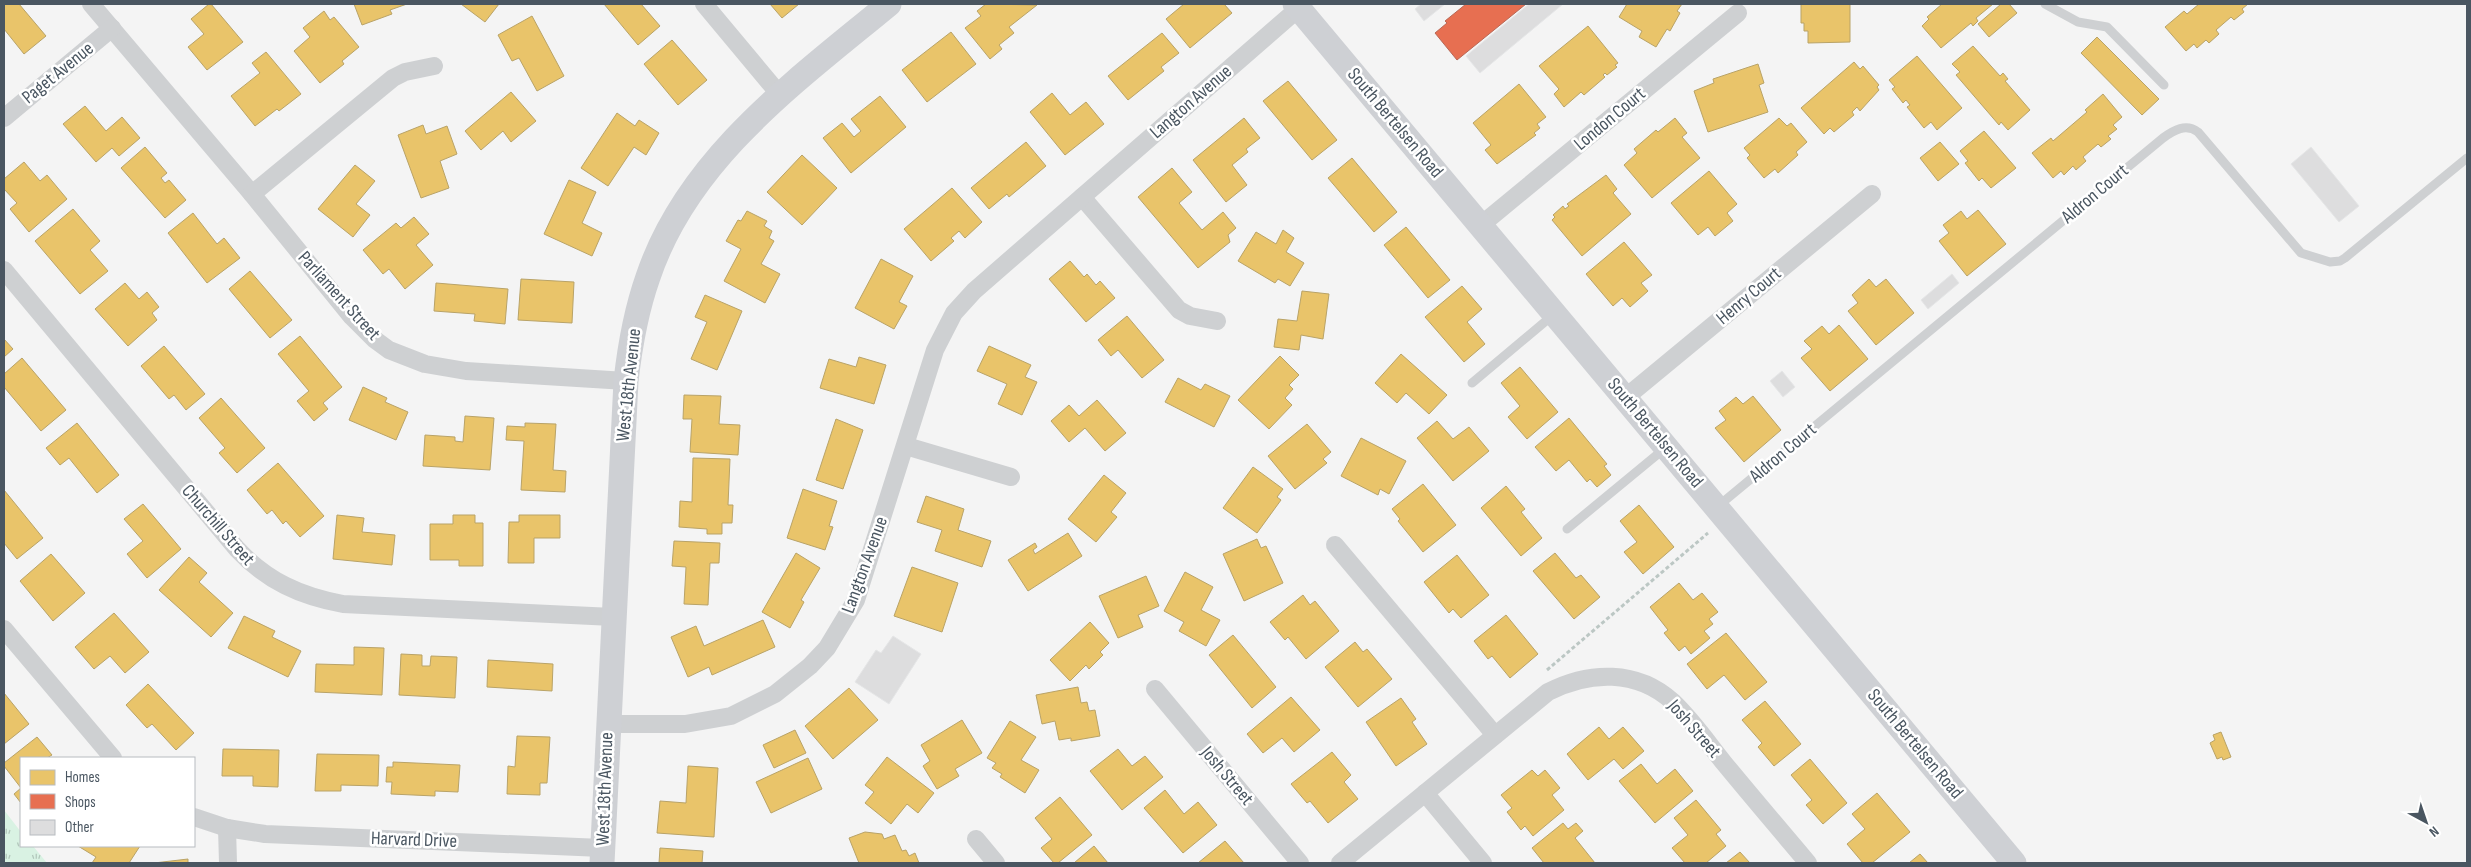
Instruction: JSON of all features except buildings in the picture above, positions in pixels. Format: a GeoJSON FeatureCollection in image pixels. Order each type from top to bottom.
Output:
{"type":"FeatureCollection","features":[{"type":"Feature","properties":{"kind":"main road","name":"West 18th Avenue"},"geometry":{"type":"LineString","coordinates":[[602,856],[607,724],[626,381],[633,329],[648,276],[665,238],[684,203],[731,142],[780,95],[889,4]]}},
{"type":"Feature","properties":{"kind":"main road","name":"South Bertelsen Road"},"geometry":{"type":"LineString","coordinates":[[1297,6],[2014,863]]}},
{"type":"Feature","properties":{"kind":"street","name":"Parliament Street"},"geometry":{"type":"LineString","coordinates":[[92,4],[252,194],[352,317],[374,339],[389,350],[425,364],[466,371],[626,381]]}},
{"type":"Feature","properties":{"kind":"street"},"geometry":{"type":"LineString","coordinates":[[704,4],[780,95]]}},
{"type":"Feature","properties":{"kind":"street","name":"Langton Avenue"},"geometry":{"type":"LineString","coordinates":[[607,724],[685,724],[731,716],[775,694],[810,666],[827,648],[856,600],[935,350],[954,313],[974,291],[1297,6]]}},
{"type":"Feature","properties":{"kind":"street","name":"London Court"},"geometry":{"type":"LineString","coordinates":[[1482,225],[1738,13]]}},
{"type":"Feature","properties":{"kind":"street","name":"Paget Avenue"},"geometry":{"type":"LineString","coordinates":[[4,118],[112,28]]}},
{"type":"Feature","properties":{"kind":"street"},"geometry":{"type":"LineString","coordinates":[[252,194],[393,78],[405,72],[434,66]]}},
{"type":"Feature","properties":{"kind":"street","name":"Henry Court"},"geometry":{"type":"LineString","coordinates":[[1625,398],[1872,194]]}},
{"type":"Feature","properties":{"kind":"street"},"geometry":{"type":"LineString","coordinates":[[1082,197],[1179,310],[1190,316],[1217,321]]}},
{"type":"Feature","properties":{"kind":"street","name":"Churchill Street"},"geometry":{"type":"LineString","coordinates":[[4,270],[237,550],[260,572],[274,581],[303,594],[343,604],[613,617]]}},
{"type":"Feature","properties":{"kind":"street"},"geometry":{"type":"LineString","coordinates":[[906,446],[1011,477]]}},
{"type":"Feature","properties":{"kind":"street"},"geometry":{"type":"LineString","coordinates":[[1335,546],[1495,735]]}},
{"type":"Feature","properties":{"kind":"street"},"geometry":{"type":"LineString","coordinates":[[4,629],[112,757]]}},
{"type":"Feature","properties":{"kind":"street","name":"Josh Street"},"geometry":{"type":"LineString","coordinates":[[1340,863],[1548,692],[1568,683],[1602,675],[1642,683],[1658,691],[1674,703],[1808,863]]}},
{"type":"Feature","properties":{"kind":"street","name":"Josh Street"},"geometry":{"type":"LineString","coordinates":[[1155,689],[1300,863]]}},
{"type":"Feature","properties":{"kind":"street"},"geometry":{"type":"LineString","coordinates":[[1425,793],[1483,863]]}},
{"type":"Feature","properties":{"kind":"street","name":"Harvard Drive"},"geometry":{"type":"LineString","coordinates":[[195,817],[227,828],[265,834],[602,856]]}},
{"type":"Feature","properties":{"kind":"street"},"geometry":{"type":"LineString","coordinates":[[227,828],[228,863]]}},
{"type":"Feature","properties":{"kind":"street"},"geometry":{"type":"LineString","coordinates":[[976,839],[996,863]]}},
{"type":"Feature","properties":{"kind":"lane"},"geometry":{"type":"LineString","coordinates":[[2045,4],[2078,22],[2106,27],[2164,85]]}},
{"type":"Feature","properties":{"kind":"lane","name":"Aldron Court"},"geometry":{"type":"LineString","coordinates":[[1721,513],[2163,138],[2178,129],[2188,127],[2198,132],[2300,253],[2330,262],[2340,261],[2345,258],[2467,158]]}},
{"type":"Feature","properties":{"kind":"lane"},"geometry":{"type":"LineString","coordinates":[[1472,383],[1555,313]]}},
{"type":"Feature","properties":{"kind":"lane"},"geometry":{"type":"LineString","coordinates":[[1567,529],[1666,447]]}},
{"type":"Feature","properties":{"kind":"path"},"geometry":{"type":"LineString","coordinates":[[1548,692],[1546,675],[1550,666],[1721,513]]}},
{"type":"Feature","properties":{"kind":"green space"},"geometry":{"type":"Polygon","coordinates":[[[4,810],[20,831],[20,847],[34,847],[47,863],[4,863],[4,810]]]}}]}
